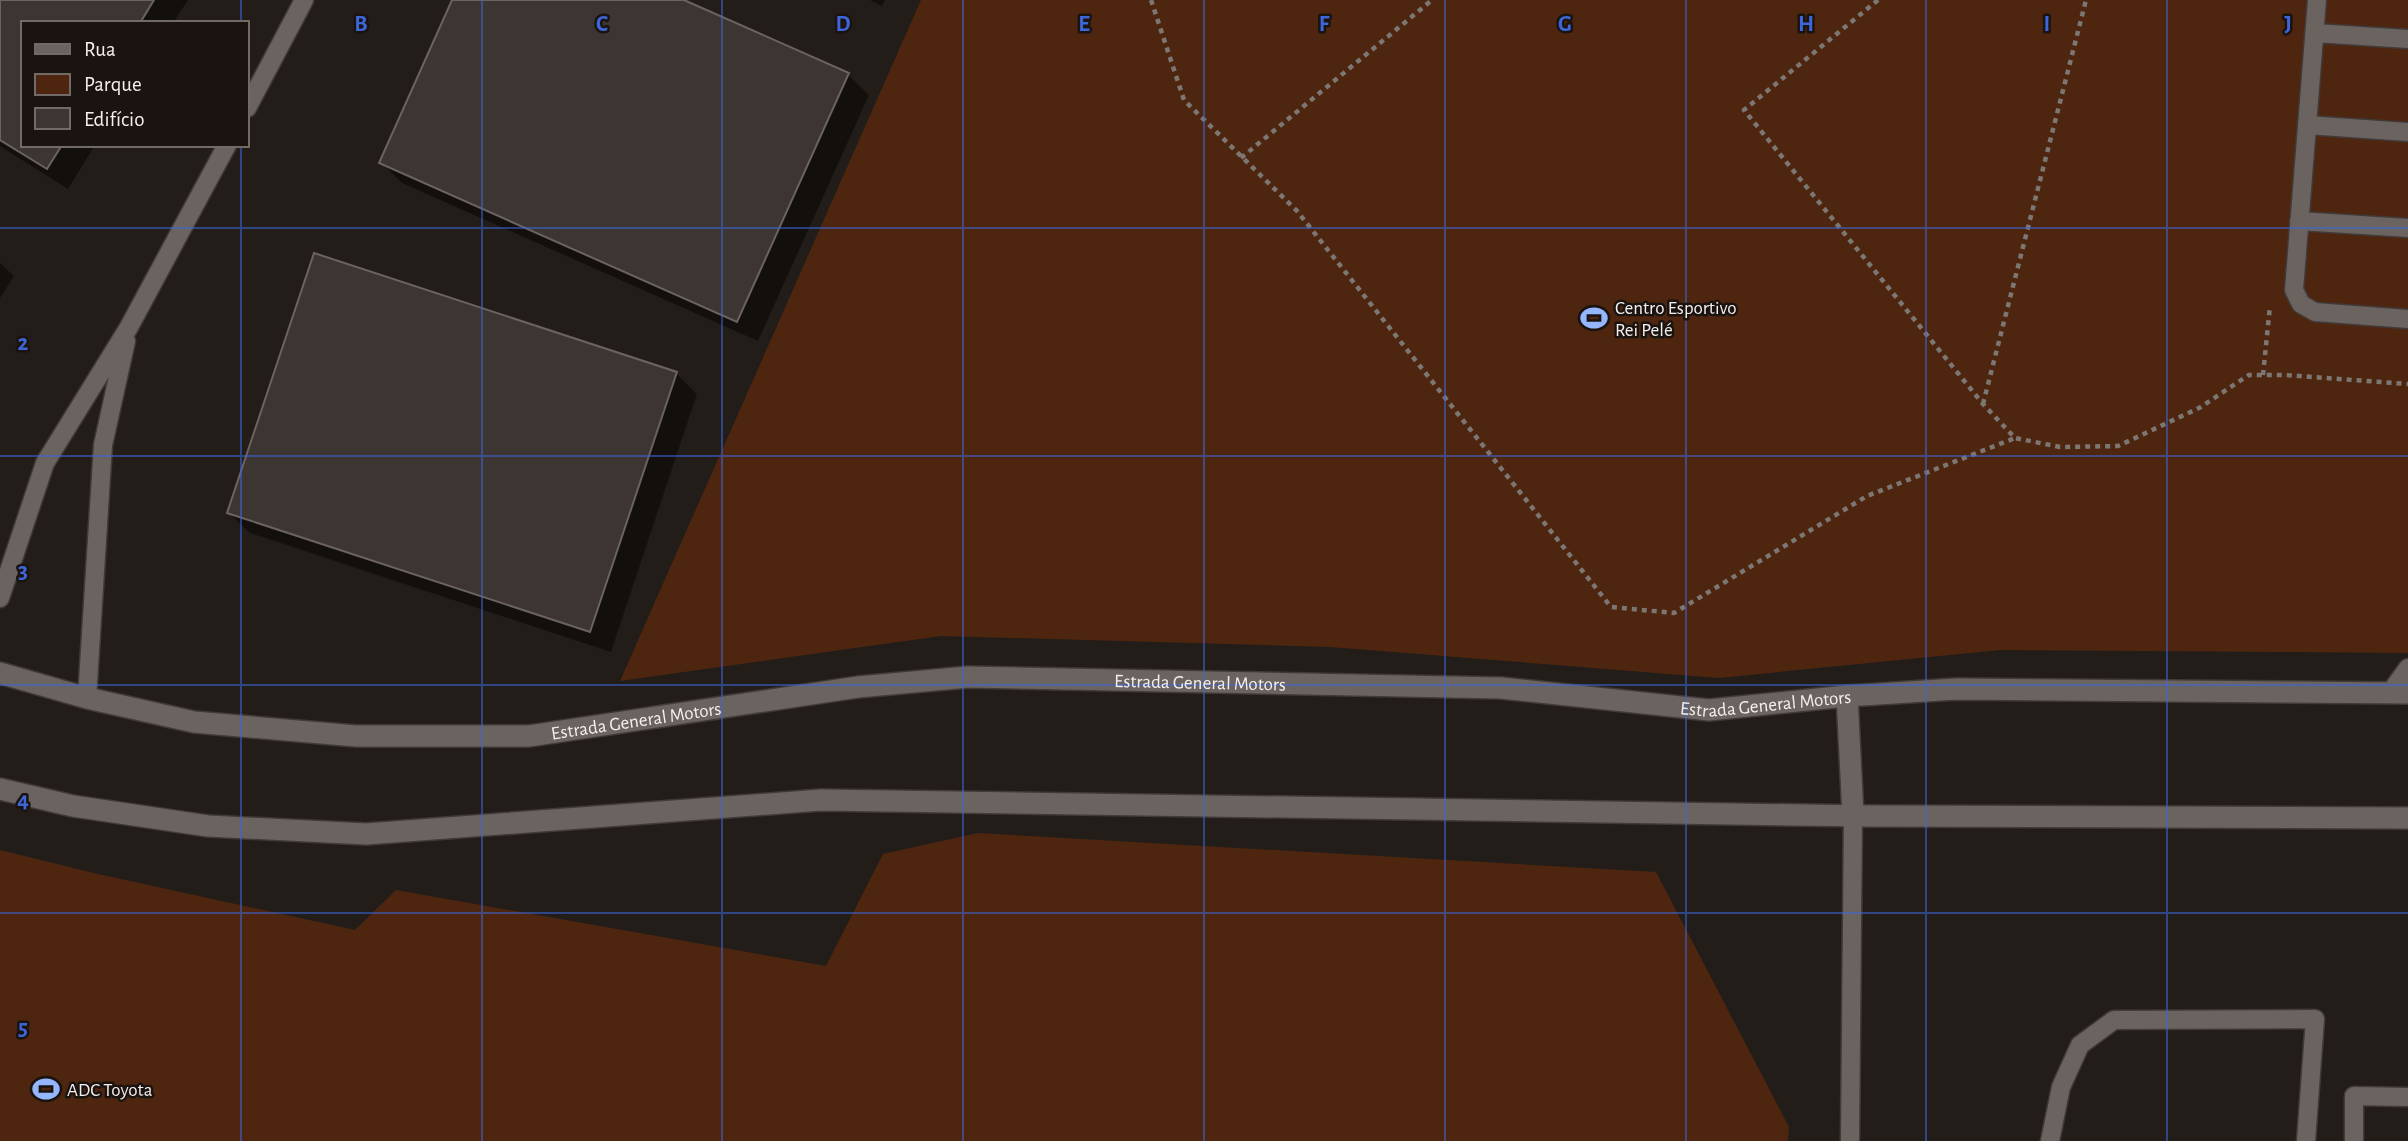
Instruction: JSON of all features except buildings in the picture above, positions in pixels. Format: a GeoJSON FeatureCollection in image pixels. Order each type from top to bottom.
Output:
{"type":"FeatureCollection","features":[{"type":"Feature","properties":{"kind":"main road","name":"Estrada General Motors"},"geometry":{"type":"LineString","coordinates":[[0,673],[87,698],[208,723],[356,736],[530,736],[858,687],[968,677],[1501,688],[1709,710],[1846,696],[1956,689],[2399,693]]}},
{"type":"Feature","properties":{"kind":"main road"},"geometry":{"type":"LineString","coordinates":[[1846,696],[1853,815]]}},
{"type":"Feature","properties":{"kind":"main road"},"geometry":{"type":"LineString","coordinates":[[0,789],[73,806],[208,826],[366,834],[821,800],[1853,815],[2408,818]]}},
{"type":"Feature","properties":{"kind":"lane"},"geometry":{"type":"LineString","coordinates":[[248,105],[304,0]]}},
{"type":"Feature","properties":{"kind":"lane"},"geometry":{"type":"LineString","coordinates":[[2317,0],[2294,289],[2301,304],[2315,312],[2408,319]]}},
{"type":"Feature","properties":{"kind":"lane"},"geometry":{"type":"LineString","coordinates":[[2315,33],[2408,39]]}},
{"type":"Feature","properties":{"kind":"lane"},"geometry":{"type":"LineString","coordinates":[[2307,125],[2408,132]]}},
{"type":"Feature","properties":{"kind":"lane"},"geometry":{"type":"LineString","coordinates":[[0,598],[45,463],[129,327],[225,147]]}},
{"type":"Feature","properties":{"kind":"lane"},"geometry":{"type":"LineString","coordinates":[[2299,220],[2408,228]]}},
{"type":"Feature","properties":{"kind":"lane"},"geometry":{"type":"LineString","coordinates":[[87,698],[103,445],[129,327]]}},
{"type":"Feature","properties":{"kind":"lane"},"geometry":{"type":"LineString","coordinates":[[2399,693],[2408,668]]}},
{"type":"Feature","properties":{"kind":"lane"},"geometry":{"type":"LineString","coordinates":[[1850,1141],[1853,815]]}},
{"type":"Feature","properties":{"kind":"lane"},"geometry":{"type":"LineString","coordinates":[[2050,1141],[2061,1087],[2080,1045],[2114,1020],[2315,1019],[2306,1141]]}},
{"type":"Feature","properties":{"kind":"lane"},"geometry":{"type":"LineString","coordinates":[[2354,1141],[2354,1096],[2408,1097]]}},
{"type":"Feature","properties":{"kind":"path"},"geometry":{"type":"LineString","coordinates":[[1151,0],[1184,100],[1297,211],[1611,607],[1674,613],[1867,496],[2015,438],[2060,447],[2118,446],[2199,408],[2249,375],[2408,384]]}},
{"type":"Feature","properties":{"kind":"path"},"geometry":{"type":"LineString","coordinates":[[1241,158],[1432,0]]}},
{"type":"Feature","properties":{"kind":"path"},"geometry":{"type":"LineString","coordinates":[[1878,0],[1744,110],[1983,404],[2015,438]]}},
{"type":"Feature","properties":{"kind":"path"},"geometry":{"type":"LineString","coordinates":[[1983,404],[2086,0]]}},
{"type":"Feature","properties":{"kind":"green space","name":"Centro Esportivo Rei Pelé"},"geometry":{"type":"Polygon","coordinates":[[[921,0],[2408,0],[2408,653],[2000,650],[1719,678],[1330,647],[941,636],[620,681],[921,0]]]}},
{"type":"Feature","properties":{"kind":"green space"},"geometry":{"type":"Polygon","coordinates":[[[978,833],[1656,872],[1789,1127],[1788,1141],[0,1141],[0,850],[355,930],[396,890],[826,966],[883,854],[978,833]]]}},
{"type":"Feature","properties":{"kind":"place","name":"Centro Esportivo Rei Pelé"},"geometry":{"type":"Point","coordinates":[1594,318]}},
{"type":"Feature","properties":{"kind":"place","name":"ADC Toyota"},"geometry":{"type":"Point","coordinates":[46,1089]}}]}
